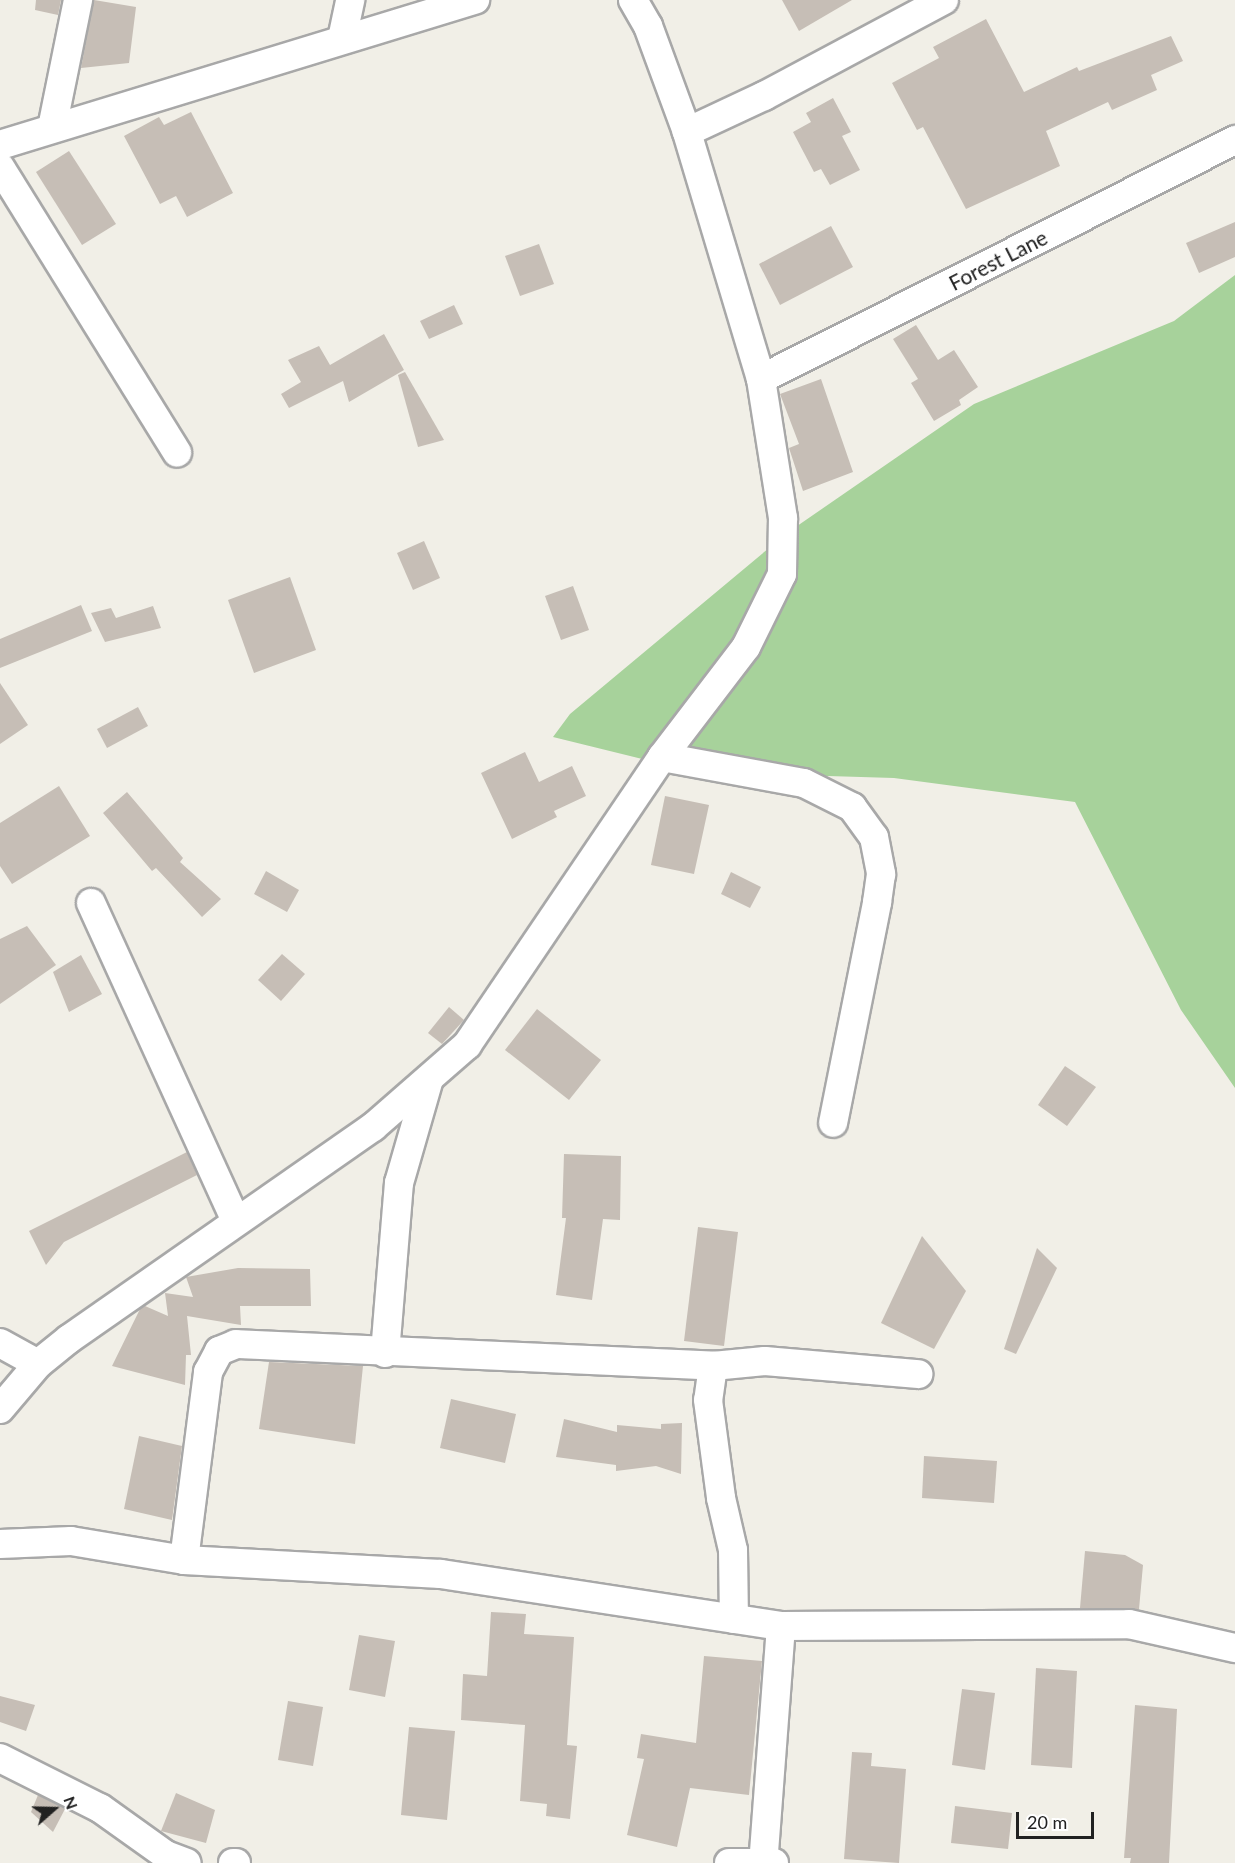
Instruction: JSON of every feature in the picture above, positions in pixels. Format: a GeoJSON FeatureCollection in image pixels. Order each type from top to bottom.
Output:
{"type":"FeatureCollection","features":[{"type":"Feature","properties":{"kind":"street"},"geometry":{"type":"LineString","coordinates":[[52,128],[78,0]]}},
{"type":"Feature","properties":{"kind":"street"},"geometry":{"type":"LineString","coordinates":[[342,39],[350,0]]}},
{"type":"Feature","properties":{"kind":"street"},"geometry":{"type":"LineString","coordinates":[[0,145],[475,0]]}},
{"type":"Feature","properties":{"kind":"street"},"geometry":{"type":"LineString","coordinates":[[0,1409],[38,1364],[236,1221],[373,1127],[466,1045],[662,757],[746,647],[782,574],[783,518],[761,380],[687,132],[648,26],[633,0]]}},
{"type":"Feature","properties":{"kind":"street"},"geometry":{"type":"LineString","coordinates":[[687,132],[764,96],[944,0]]}},
{"type":"Feature","properties":{"kind":"street","name":"Forest Lane"},"geometry":{"type":"LineString","coordinates":[[761,380],[1235,140]]}},
{"type":"Feature","properties":{"kind":"street"},"geometry":{"type":"LineString","coordinates":[[0,166],[177,453]]}},
{"type":"Feature","properties":{"kind":"street"},"geometry":{"type":"LineString","coordinates":[[662,757],[804,783],[852,807],[874,837],[881,874],[877,903],[833,1123]]}},
{"type":"Feature","properties":{"kind":"street"},"geometry":{"type":"LineString","coordinates":[[91,903],[236,1221]]}},
{"type":"Feature","properties":{"kind":"street"},"geometry":{"type":"LineString","coordinates":[[385,1353],[399,1183],[429,1079]]}},
{"type":"Feature","properties":{"kind":"street"},"geometry":{"type":"LineString","coordinates":[[0,1343],[38,1364]]}},
{"type":"Feature","properties":{"kind":"street"},"geometry":{"type":"LineString","coordinates":[[184,1560],[208,1372],[219,1351],[236,1344],[385,1353],[712,1366],[765,1361],[918,1374]]}},
{"type":"Feature","properties":{"kind":"street"},"geometry":{"type":"LineString","coordinates":[[712,1366],[708,1400],[721,1498],[733,1550],[734,1619]]}},
{"type":"Feature","properties":{"kind":"street"},"geometry":{"type":"LineString","coordinates":[[0,1544],[71,1541],[184,1560],[441,1574],[781,1626],[1129,1624],[1235,1648]]}},
{"type":"Feature","properties":{"kind":"street"},"geometry":{"type":"LineString","coordinates":[[729,1863],[767,1863],[781,1626]]}},
{"type":"Feature","properties":{"kind":"street"},"geometry":{"type":"LineString","coordinates":[[0,1758],[100,1808],[166,1855],[187,1863]]}},
{"type":"Feature","properties":{"kind":"green space"},"geometry":{"type":"Polygon","coordinates":[[[1235,275],[1235,1088],[1181,1010],[1075,802],[894,778],[695,772],[553,737],[570,714],[787,533],[974,404],[1174,321],[1235,275]]]}},
{"type":"Feature","properties":{"kind":"building"},"geometry":{"type":"Polygon","coordinates":[[[36,0],[61,0],[58,15],[35,10],[36,0]]]}},
{"type":"Feature","properties":{"kind":"building"},"geometry":{"type":"Polygon","coordinates":[[[94,0],[136,7],[129,63],[81,68],[94,0]]]}},
{"type":"Feature","properties":{"kind":"building"},"geometry":{"type":"Polygon","coordinates":[[[782,0],[852,0],[799,31],[782,0]]]}},
{"type":"Feature","properties":{"kind":"building"},"geometry":{"type":"Polygon","coordinates":[[[986,19],[1024,92],[1077,67],[1079,71],[1171,36],[1183,61],[1151,75],[1157,90],[1112,110],[1108,102],[1046,131],[1060,166],[966,209],[923,127],[917,130],[892,83],[939,58],[933,47],[986,19]]]}},
{"type":"Feature","properties":{"kind":"building"},"geometry":{"type":"Polygon","coordinates":[[[833,98],[851,132],[842,136],[860,170],[830,185],[821,169],[814,172],[793,132],[811,122],[806,113],[833,98]]]}},
{"type":"Feature","properties":{"kind":"building"},"geometry":{"type":"Polygon","coordinates":[[[191,112],[233,193],[187,217],[176,196],[160,204],[124,136],[159,117],[164,125],[191,112]]]}},
{"type":"Feature","properties":{"kind":"building"},"geometry":{"type":"Polygon","coordinates":[[[69,151],[116,224],[82,245],[36,172],[69,151]]]}},
{"type":"Feature","properties":{"kind":"building"},"geometry":{"type":"Polygon","coordinates":[[[1235,222],[1235,257],[1199,273],[1186,243],[1235,222]]]}},
{"type":"Feature","properties":{"kind":"building"},"geometry":{"type":"Polygon","coordinates":[[[831,226],[853,267],[780,305],[759,264],[831,226]]]}},
{"type":"Feature","properties":{"kind":"building"},"geometry":{"type":"Polygon","coordinates":[[[539,244],[554,284],[520,296],[505,256],[539,244]]]}},
{"type":"Feature","properties":{"kind":"building"},"geometry":{"type":"Polygon","coordinates":[[[454,305],[463,324],[429,339],[420,321],[454,305]]]}},
{"type":"Feature","properties":{"kind":"building"},"geometry":{"type":"Polygon","coordinates":[[[916,325],[938,360],[954,350],[978,387],[959,400],[961,405],[934,421],[911,383],[918,379],[893,339],[916,325]]]}},
{"type":"Feature","properties":{"kind":"building"},"geometry":{"type":"Polygon","coordinates":[[[384,334],[404,370],[349,402],[343,381],[289,408],[281,394],[301,382],[288,360],[319,346],[330,365],[384,334]]]}},
{"type":"Feature","properties":{"kind":"building"},"geometry":{"type":"Polygon","coordinates":[[[405,372],[444,440],[418,447],[398,375],[405,372]]]}},
{"type":"Feature","properties":{"kind":"building"},"geometry":{"type":"Polygon","coordinates":[[[821,379],[853,472],[803,491],[789,448],[799,444],[780,394],[821,379]]]}},
{"type":"Feature","properties":{"kind":"building"},"geometry":{"type":"Polygon","coordinates":[[[424,541],[440,578],[413,590],[397,553],[424,541]]]}},
{"type":"Feature","properties":{"kind":"building"},"geometry":{"type":"Polygon","coordinates":[[[290,577],[316,650],[254,673],[228,600],[290,577]]]}},
{"type":"Feature","properties":{"kind":"building"},"geometry":{"type":"Polygon","coordinates":[[[573,586],[589,630],[561,640],[545,596],[573,586]]]}},
{"type":"Feature","properties":{"kind":"building"},"geometry":{"type":"Polygon","coordinates":[[[81,605],[92,631],[0,668],[0,639],[81,605]]]}},
{"type":"Feature","properties":{"kind":"building"},"geometry":{"type":"Polygon","coordinates":[[[153,606],[161,628],[105,642],[91,613],[111,608],[116,618],[153,606]]]}},
{"type":"Feature","properties":{"kind":"building"},"geometry":{"type":"Polygon","coordinates":[[[0,683],[28,725],[0,744],[0,683]]]}},
{"type":"Feature","properties":{"kind":"building"},"geometry":{"type":"Polygon","coordinates":[[[138,707],[148,726],[107,748],[97,729],[138,707]]]}},
{"type":"Feature","properties":{"kind":"building"},"geometry":{"type":"Polygon","coordinates":[[[525,752],[539,782],[572,766],[586,796],[554,811],[557,817],[512,839],[481,773],[525,752]]]}},
{"type":"Feature","properties":{"kind":"building"},"geometry":{"type":"Polygon","coordinates":[[[59,786],[90,836],[12,884],[0,866],[0,823],[59,786]]]}},
{"type":"Feature","properties":{"kind":"building"},"geometry":{"type":"Polygon","coordinates":[[[127,792],[183,858],[180,862],[221,899],[202,917],[156,868],[152,871],[103,813],[127,792]]]}},
{"type":"Feature","properties":{"kind":"building"},"geometry":{"type":"Polygon","coordinates":[[[665,796],[709,805],[694,874],[651,865],[665,796]]]}},
{"type":"Feature","properties":{"kind":"building"},"geometry":{"type":"Polygon","coordinates":[[[266,871],[299,890],[287,912],[254,894],[266,871]]]}},
{"type":"Feature","properties":{"kind":"building"},"geometry":{"type":"Polygon","coordinates":[[[731,872],[761,887],[750,908],[721,894],[731,872]]]}},
{"type":"Feature","properties":{"kind":"building"},"geometry":{"type":"Polygon","coordinates":[[[27,926],[56,965],[0,1004],[0,939],[27,926]]]}},
{"type":"Feature","properties":{"kind":"building"},"geometry":{"type":"Polygon","coordinates":[[[282,954],[305,974],[281,1001],[258,980],[282,954]]]}},
{"type":"Feature","properties":{"kind":"building"},"geometry":{"type":"Polygon","coordinates":[[[81,955],[102,994],[69,1012],[53,972],[81,955]]]}},
{"type":"Feature","properties":{"kind":"building"},"geometry":{"type":"Polygon","coordinates":[[[449,1007],[464,1020],[442,1044],[428,1033],[449,1007]]]}},
{"type":"Feature","properties":{"kind":"building"},"geometry":{"type":"Polygon","coordinates":[[[537,1009],[601,1060],[569,1100],[505,1050],[537,1009]]]}},
{"type":"Feature","properties":{"kind":"building"},"geometry":{"type":"Polygon","coordinates":[[[1065,1066],[1096,1087],[1067,1126],[1038,1105],[1065,1066]]]}},
{"type":"Feature","properties":{"kind":"building"},"geometry":{"type":"Polygon","coordinates":[[[187,1152],[197,1175],[64,1242],[46,1265],[29,1231],[187,1152]]]}},
{"type":"Feature","properties":{"kind":"building"},"geometry":{"type":"Polygon","coordinates":[[[564,1154],[621,1156],[620,1220],[603,1219],[592,1300],[556,1295],[566,1218],[562,1218],[564,1154]]]}},
{"type":"Feature","properties":{"kind":"building"},"geometry":{"type":"Polygon","coordinates":[[[698,1227],[738,1232],[724,1346],[684,1341],[698,1227]]]}},
{"type":"Feature","properties":{"kind":"building"},"geometry":{"type":"Polygon","coordinates":[[[922,1236],[966,1291],[934,1349],[881,1323],[922,1236]]]}},
{"type":"Feature","properties":{"kind":"building"},"geometry":{"type":"Polygon","coordinates":[[[1037,1248],[1057,1268],[1016,1354],[1004,1349],[1037,1248]]]}},
{"type":"Feature","properties":{"kind":"building"},"geometry":{"type":"Polygon","coordinates":[[[238,1268],[310,1269],[311,1306],[240,1306],[241,1325],[187,1316],[191,1355],[186,1355],[185,1385],[112,1366],[140,1309],[145,1306],[168,1316],[165,1293],[193,1297],[186,1277],[238,1268]]]}},
{"type":"Feature","properties":{"kind":"building"},"geometry":{"type":"Polygon","coordinates":[[[269,1362],[363,1366],[355,1444],[259,1429],[269,1362]]]}},
{"type":"Feature","properties":{"kind":"building"},"geometry":{"type":"Polygon","coordinates":[[[451,1399],[516,1414],[505,1463],[440,1448],[451,1399]]]}},
{"type":"Feature","properties":{"kind":"building"},"geometry":{"type":"Polygon","coordinates":[[[564,1419],[617,1432],[617,1425],[661,1429],[661,1424],[682,1423],[681,1474],[656,1466],[616,1471],[616,1465],[556,1457],[564,1419]]]}},
{"type":"Feature","properties":{"kind":"building"},"geometry":{"type":"Polygon","coordinates":[[[139,1436],[182,1446],[172,1520],[124,1509],[139,1436]]]}},
{"type":"Feature","properties":{"kind":"building"},"geometry":{"type":"Polygon","coordinates":[[[924,1456],[997,1461],[994,1503],[922,1498],[924,1456]]]}},
{"type":"Feature","properties":{"kind":"building"},"geometry":{"type":"Polygon","coordinates":[[[1085,1551],[1125,1555],[1143,1565],[1139,1609],[1080,1608],[1085,1551]]]}},
{"type":"Feature","properties":{"kind":"building"},"geometry":{"type":"Polygon","coordinates":[[[491,1612],[526,1614],[524,1634],[574,1637],[567,1745],[577,1746],[570,1819],[546,1816],[547,1804],[520,1801],[525,1725],[461,1720],[463,1674],[487,1676],[491,1612]]]}},
{"type":"Feature","properties":{"kind":"building"},"geometry":{"type":"Polygon","coordinates":[[[359,1635],[395,1641],[385,1697],[349,1690],[359,1635]]]}},
{"type":"Feature","properties":{"kind":"building"},"geometry":{"type":"Polygon","coordinates":[[[704,1656],[762,1661],[749,1795],[690,1788],[677,1847],[627,1835],[644,1759],[637,1758],[641,1734],[696,1743],[704,1656]]]}},
{"type":"Feature","properties":{"kind":"building"},"geometry":{"type":"Polygon","coordinates":[[[1036,1668],[1077,1671],[1072,1768],[1031,1765],[1036,1668]]]}},
{"type":"Feature","properties":{"kind":"building"},"geometry":{"type":"Polygon","coordinates":[[[962,1689],[995,1693],[985,1770],[952,1765],[962,1689]]]}},
{"type":"Feature","properties":{"kind":"building"},"geometry":{"type":"Polygon","coordinates":[[[0,1696],[35,1705],[26,1731],[0,1722],[0,1696]]]}},
{"type":"Feature","properties":{"kind":"building"},"geometry":{"type":"Polygon","coordinates":[[[288,1701],[323,1707],[313,1766],[278,1760],[288,1701]]]}},
{"type":"Feature","properties":{"kind":"building"},"geometry":{"type":"Polygon","coordinates":[[[1135,1705],[1177,1709],[1169,1863],[1130,1863],[1131,1858],[1124,1858],[1135,1705]]]}},
{"type":"Feature","properties":{"kind":"building"},"geometry":{"type":"Polygon","coordinates":[[[409,1727],[455,1731],[447,1820],[401,1815],[409,1727]]]}},
{"type":"Feature","properties":{"kind":"building"},"geometry":{"type":"Polygon","coordinates":[[[852,1752],[872,1753],[871,1766],[906,1769],[899,1863],[844,1859],[852,1752]]]}},
{"type":"Feature","properties":{"kind":"building"},"geometry":{"type":"Polygon","coordinates":[[[176,1793],[215,1810],[206,1843],[161,1831],[176,1793]]]}},
{"type":"Feature","properties":{"kind":"building"},"geometry":{"type":"Polygon","coordinates":[[[38,1795],[65,1809],[53,1832],[31,1812],[38,1795]]]}},
{"type":"Feature","properties":{"kind":"building"},"geometry":{"type":"Polygon","coordinates":[[[955,1806],[1012,1813],[1008,1849],[951,1843],[955,1806]]]}}]}
